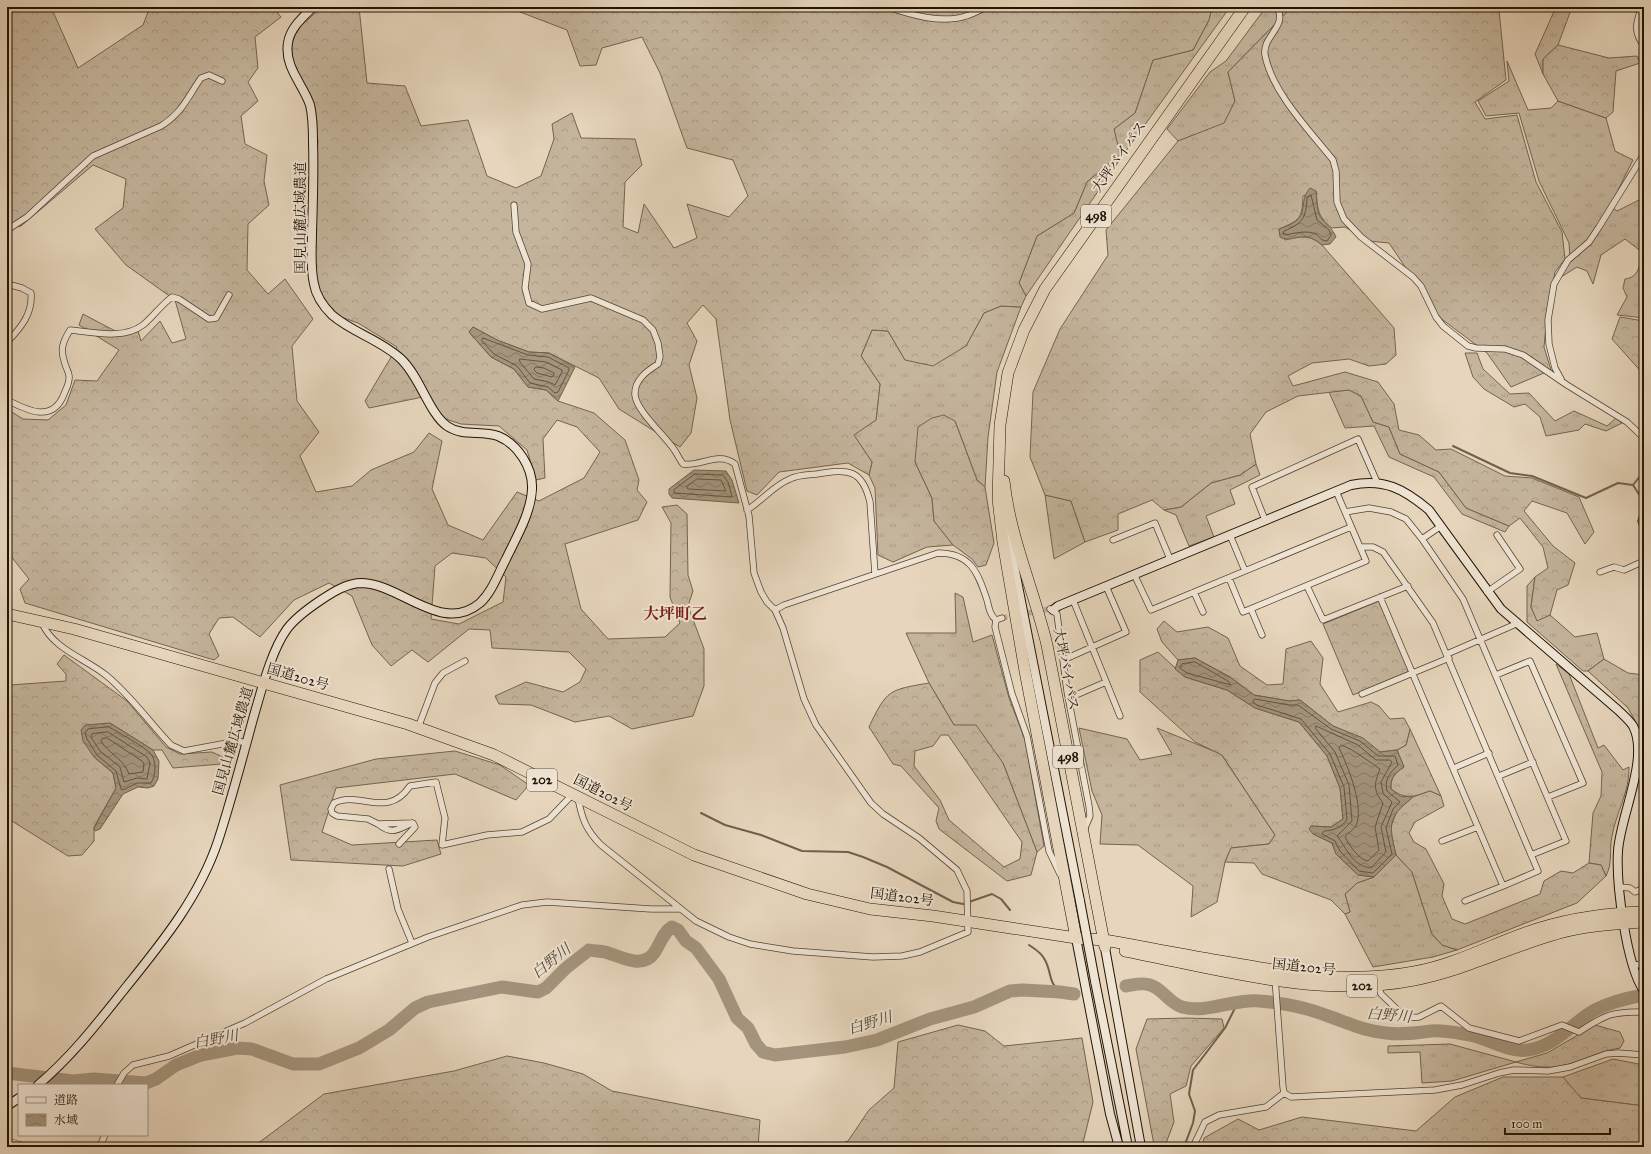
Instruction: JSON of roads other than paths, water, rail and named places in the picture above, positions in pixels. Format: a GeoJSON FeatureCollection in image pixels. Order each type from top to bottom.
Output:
{"type":"FeatureCollection","features":[{"type":"Feature","properties":{"kind":"highway","name":"大坪バイパス"},"geometry":{"type":"LineString","coordinates":[[1076,938],[1025,671],[1002,535],[998,499],[999,448],[1004,397],[1016,351],[1027,324],[1045,289],[1245,7]]}},
{"type":"Feature","properties":{"kind":"highway","name":"大坪バイパス"},"geometry":{"type":"LineString","coordinates":[[1004,397],[1002,448],[1005,492],[1014,533],[1043,628],[1104,944]]}},
{"type":"Feature","properties":{"kind":"highway","name":"国道202号"},"geometry":{"type":"LineString","coordinates":[[7,614],[42,622],[263,683],[418,728],[494,755],[694,855],[806,894],[870,909],[933,916],[1076,938],[1334,985],[1378,986],[1414,980],[1461,968],[1550,935],[1584,928],[1644,912]]}},
{"type":"Feature","properties":{"kind":"highway","name":"国道202号"},"geometry":{"type":"LineString","coordinates":[[1274,975],[1380,977],[1414,972],[1457,960],[1540,928],[1588,917],[1624,918],[1644,922]]}},
{"type":"Feature","properties":{"kind":"street","name":"国見山麓広域農道"},"geometry":{"type":"LineString","coordinates":[[39,1084],[62,1066],[96,1025],[157,948],[202,880],[217,843],[263,683],[285,632],[296,619],[315,604],[346,586],[359,583],[378,585],[440,612],[452,614],[461,613],[473,608],[484,600],[492,587],[528,509],[532,490],[528,466],[521,455],[497,436],[460,432],[448,426],[435,412],[411,369],[388,348],[348,327],[332,315],[322,304],[316,293],[311,266],[312,116],[309,103],[292,72],[288,60],[287,45],[295,27],[313,7]]}},
{"type":"Feature","properties":{"kind":"street"},"geometry":{"type":"LineString","coordinates":[[888,7],[906,14],[927,18],[966,16],[986,7]]}},
{"type":"Feature","properties":{"kind":"street"},"geometry":{"type":"LineString","coordinates":[[1277,7],[1280,22],[1266,45],[1265,52],[1268,66],[1275,85],[1333,160],[1336,171],[1337,202],[1344,219],[1361,237],[1413,277],[1421,286],[1436,317],[1443,326],[1468,346],[1476,348],[1505,349],[1523,355],[1567,385],[1627,422],[1644,438]]}},
{"type":"Feature","properties":{"kind":"street"},"geometry":{"type":"LineString","coordinates":[[1642,7],[1635,24],[1639,40],[1644,46]]}},
{"type":"Feature","properties":{"kind":"street"},"geometry":{"type":"LineString","coordinates":[[7,230],[27,217],[93,156],[161,126],[171,120],[181,111],[201,78],[209,75],[222,81]]}},
{"type":"Feature","properties":{"kind":"street"},"geometry":{"type":"LineString","coordinates":[[1561,380],[1555,368],[1549,344],[1548,320],[1554,284],[1568,260],[1589,242],[1600,227],[1644,154]]}},
{"type":"Feature","properties":{"kind":"street"},"geometry":{"type":"LineString","coordinates":[[399,844],[415,827],[413,823],[378,824],[368,819],[337,816],[332,813],[331,809],[334,803],[342,799],[379,804],[399,799],[410,786],[436,782],[445,818],[442,845],[487,835],[522,832],[549,819],[575,796],[589,832],[623,864],[696,921],[715,931],[750,944],[793,951],[873,956],[902,956],[920,952],[968,932],[968,899],[964,882],[958,870],[919,838],[883,814],[871,803],[816,725],[804,699],[783,628],[775,610],[767,602],[761,592],[754,573],[749,516],[735,464],[730,460],[708,459],[688,465],[683,464],[673,448],[642,409],[635,396],[637,384],[646,372],[658,364],[660,357],[658,343],[653,330],[643,320],[591,298],[542,309],[529,303],[525,288],[528,264],[516,232],[514,205]]}},
{"type":"Feature","properties":{"kind":"street"},"geometry":{"type":"LineString","coordinates":[[7,284],[22,288],[31,293],[32,304],[27,318],[7,342]]}},
{"type":"Feature","properties":{"kind":"street"},"geometry":{"type":"LineString","coordinates":[[7,400],[35,412],[45,413],[55,408],[61,402],[70,376],[61,354],[61,348],[70,330],[126,333],[142,326],[172,297],[179,299],[209,319],[216,318],[229,295]]}},
{"type":"Feature","properties":{"kind":"street"},"geometry":{"type":"LineString","coordinates":[[1265,520],[1252,487],[1358,439],[1376,482]]}},
{"type":"Feature","properties":{"kind":"street"},"geometry":{"type":"LineString","coordinates":[[999,448],[1005,521],[1128,1147]]}},
{"type":"Feature","properties":{"kind":"street"},"geometry":{"type":"LineString","coordinates":[[747,510],[759,503],[779,485],[790,478],[842,470],[851,473],[863,482],[869,497],[875,574]]}},
{"type":"Feature","properties":{"kind":"street"},"geometry":{"type":"LineString","coordinates":[[1083,834],[1090,816],[1089,806],[1067,691],[1057,614],[1051,610],[1134,574],[1351,485],[1376,482],[1392,486],[1416,499],[1429,510],[1487,592],[1501,609],[1516,624],[1618,710],[1632,726],[1636,736],[1637,758],[1635,779],[1622,828],[1618,850],[1620,887],[1624,918],[1633,966],[1643,989]]}},
{"type":"Feature","properties":{"kind":"street"},"geometry":{"type":"LineString","coordinates":[[1229,578],[1243,612],[1366,561],[1336,491]]}},
{"type":"Feature","properties":{"kind":"street"},"geometry":{"type":"LineString","coordinates":[[1345,512],[1369,508],[1391,512],[1406,520],[1422,539],[1463,599],[1566,841],[1531,855]]}},
{"type":"Feature","properties":{"kind":"street"},"geometry":{"type":"LineString","coordinates":[[1113,540],[1155,523],[1170,559]]}},
{"type":"Feature","properties":{"kind":"street"},"geometry":{"type":"LineString","coordinates":[[1422,539],[1441,526]]}},
{"type":"Feature","properties":{"kind":"street"},"geometry":{"type":"LineString","coordinates":[[1134,574],[1151,610],[1351,527]]}},
{"type":"Feature","properties":{"kind":"street"},"geometry":{"type":"LineString","coordinates":[[1230,535],[1245,571]]}},
{"type":"Feature","properties":{"kind":"street"},"geometry":{"type":"LineString","coordinates":[[1487,592],[1520,569],[1497,535]]}},
{"type":"Feature","properties":{"kind":"street"},"geometry":{"type":"LineString","coordinates":[[1360,547],[1373,547],[1384,552],[1433,623],[1538,871],[1465,901]]}},
{"type":"Feature","properties":{"kind":"street"},"geometry":{"type":"LineString","coordinates":[[775,610],[784,605],[938,553],[952,553],[965,559],[975,569],[981,580],[991,616],[999,619],[995,627],[1012,694],[1027,736],[1049,851],[1067,891]]}},
{"type":"Feature","properties":{"kind":"street"},"geometry":{"type":"LineString","coordinates":[[1600,572],[1614,567],[1624,570],[1644,562]]}},
{"type":"Feature","properties":{"kind":"street"},"geometry":{"type":"LineString","coordinates":[[1063,660],[1126,632],[1106,586]]}},
{"type":"Feature","properties":{"kind":"street"},"geometry":{"type":"LineString","coordinates":[[1307,586],[1323,620],[1408,586]]}},
{"type":"Feature","properties":{"kind":"street"},"geometry":{"type":"LineString","coordinates":[[1194,592],[1203,612]]}},
{"type":"Feature","properties":{"kind":"street"},"geometry":{"type":"LineString","coordinates":[[1380,597],[1503,886]]}},
{"type":"Feature","properties":{"kind":"street"},"geometry":{"type":"LineString","coordinates":[[1073,600],[1120,716]]}},
{"type":"Feature","properties":{"kind":"street"},"geometry":{"type":"LineString","coordinates":[[1251,609],[1262,634]]}},
{"type":"Feature","properties":{"kind":"street"},"geometry":{"type":"LineString","coordinates":[[42,622],[46,632],[58,645],[106,676],[171,745],[184,751],[238,741],[246,743]]}},
{"type":"Feature","properties":{"kind":"street"},"geometry":{"type":"LineString","coordinates":[[1362,694],[1413,673],[1516,624]]}},
{"type":"Feature","properties":{"kind":"street"},"geometry":{"type":"LineString","coordinates":[[1496,675],[1530,660],[1583,782],[1548,797]]}},
{"type":"Feature","properties":{"kind":"street"},"geometry":{"type":"LineString","coordinates":[[418,728],[435,683],[443,673],[465,661]]}},
{"type":"Feature","properties":{"kind":"street"},"geometry":{"type":"LineString","coordinates":[[1076,695],[1106,682]]}},
{"type":"Feature","properties":{"kind":"street"},"geometry":{"type":"LineString","coordinates":[[1454,768],[1489,754]]}},
{"type":"Feature","properties":{"kind":"street"},"geometry":{"type":"LineString","coordinates":[[1499,776],[1533,762]]}},
{"type":"Feature","properties":{"kind":"street"},"geometry":{"type":"LineString","coordinates":[[1442,841],[1478,827]]}},
{"type":"Feature","properties":{"kind":"street"},"geometry":{"type":"LineString","coordinates":[[389,869],[398,909],[412,943]]}},
{"type":"Feature","properties":{"kind":"street"},"geometry":{"type":"LineString","coordinates":[[1620,887],[1630,888],[1635,892],[1644,888]]}},
{"type":"Feature","properties":{"kind":"street"},"geometry":{"type":"LineString","coordinates":[[118,1084],[124,1073],[133,1065],[169,1056],[245,1023],[326,979],[412,943],[522,905],[536,902],[651,909],[682,909]]}},
{"type":"Feature","properties":{"kind":"street"},"geometry":{"type":"LineString","coordinates":[[1076,938],[1110,1114],[1119,1147]]}},
{"type":"Feature","properties":{"kind":"street"},"geometry":{"type":"LineString","coordinates":[[1104,944],[1141,1147]]}},
{"type":"Feature","properties":{"kind":"street"},"geometry":{"type":"LineString","coordinates":[[1633,966],[1644,963]]}},
{"type":"Feature","properties":{"kind":"street"},"geometry":{"type":"LineString","coordinates":[[1274,975],[1284,1093]]}},
{"type":"Feature","properties":{"kind":"street"},"geometry":{"type":"LineString","coordinates":[[1378,986],[1380,994],[1406,1018],[1419,1017],[1441,1006],[1468,1028],[1519,1041],[1562,1025],[1579,1032],[1604,1016],[1622,1011],[1644,1012]]}},
{"type":"Feature","properties":{"kind":"street"},"geometry":{"type":"LineString","coordinates":[[1284,1093],[1291,1097],[1435,1090],[1462,1085],[1507,1071],[1548,1071],[1570,1067],[1606,1054],[1618,1053],[1644,1055]]}},
{"type":"Feature","properties":{"kind":"street"},"geometry":{"type":"LineString","coordinates":[[1193,1147],[1205,1122],[1219,1115],[1266,1107],[1284,1093]]}},
{"type":"Feature","properties":{"kind":"street"},"geometry":{"type":"LineString","coordinates":[[7,1106],[18,1099]]}},
{"type":"Feature","properties":{"kind":"street"},"geometry":{"type":"LineString","coordinates":[[96,1147],[100,1146],[105,1136]]}},
{"type":"Feature","properties":{"kind":"street"},"geometry":{"type":"LineString","coordinates":[[7,1141],[28,1147]]}},
{"type":"Feature","properties":{"kind":"water"},"geometry":{"type":"Polygon","coordinates":[[[1310,188],[1316,191],[1317,206],[1320,216],[1336,237],[1330,244],[1322,245],[1315,240],[1304,237],[1285,239],[1280,237],[1279,229],[1293,223],[1301,215],[1307,191],[1310,188]]]}},
{"type":"Feature","properties":{"kind":"water"},"geometry":{"type":"Polygon","coordinates":[[[473,327],[497,340],[529,352],[549,353],[575,367],[558,401],[546,390],[528,387],[514,369],[491,357],[469,332],[473,327]]]}},
{"type":"Feature","properties":{"kind":"water"},"geometry":{"type":"Polygon","coordinates":[[[694,470],[726,471],[732,480],[739,503],[672,498],[669,494],[669,489],[694,470]]]}},
{"type":"Feature","properties":{"kind":"water"},"geometry":{"type":"Polygon","coordinates":[[[1195,658],[1230,677],[1254,695],[1289,701],[1300,700],[1333,726],[1363,738],[1380,752],[1397,750],[1404,767],[1394,776],[1391,782],[1391,789],[1400,796],[1413,797],[1398,811],[1392,822],[1391,829],[1396,855],[1374,877],[1358,875],[1336,854],[1332,843],[1313,834],[1309,829],[1311,826],[1331,827],[1343,819],[1340,788],[1327,756],[1299,722],[1255,708],[1227,690],[1185,677],[1175,669],[1178,660],[1195,658]]]}},
{"type":"Feature","properties":{"kind":"water"},"geometry":{"type":"Polygon","coordinates":[[[110,723],[153,750],[159,761],[158,779],[154,786],[148,788],[138,787],[123,794],[100,829],[95,831],[94,828],[116,788],[113,773],[94,757],[83,741],[81,730],[85,725],[110,723]]]}},
{"type":"Feature","properties":{"kind":"waterway"},"geometry":{"type":"LineString","coordinates":[[1453,446],[1510,473],[1532,476],[1586,498],[1618,483],[1633,485],[1644,502]]}},
{"type":"Feature","properties":{"kind":"waterway"},"geometry":{"type":"LineString","coordinates":[[1633,485],[1644,471]]}},
{"type":"Feature","properties":{"kind":"waterway"},"geometry":{"type":"LineString","coordinates":[[1644,504],[1638,521],[1644,537]]}},
{"type":"Feature","properties":{"kind":"waterway"},"geometry":{"type":"LineString","coordinates":[[701,813],[725,825],[761,835],[802,851],[848,852],[863,857],[887,867],[953,902],[963,904],[992,894],[1001,899],[1010,910]]}},
{"type":"Feature","properties":{"kind":"waterway","name":"白野川"},"geometry":{"type":"LineString","coordinates":[[7,1073],[73,1081],[94,1079],[146,1083],[156,1079],[176,1065],[201,1055],[237,1048],[252,1049],[293,1064],[319,1064],[359,1048],[389,1030],[415,1008],[428,1002],[502,987],[538,992],[546,988],[566,968],[589,950],[605,952],[624,959],[643,961],[654,953],[664,935],[672,927],[678,930],[686,941],[696,948],[719,979],[737,1018],[748,1028],[756,1044],[763,1052],[775,1055],[845,1047],[877,1040],[930,1019],[974,1007],[1010,991],[1023,990],[1074,994]]}},
{"type":"Feature","properties":{"kind":"waterway"},"geometry":{"type":"LineString","coordinates":[[1029,945],[1038,951],[1044,958],[1052,981],[1060,992]]}},
{"type":"Feature","properties":{"kind":"waterway","name":"白野川"},"geometry":{"type":"LineString","coordinates":[[1126,986],[1141,984],[1150,985],[1158,989],[1177,1005],[1192,1009],[1201,1009],[1241,1002],[1260,1001],[1295,1006],[1378,1032],[1398,1034],[1436,1031],[1450,1032],[1470,1035],[1505,1047],[1520,1050],[1538,1048],[1547,1044],[1587,1015],[1601,1007],[1631,997],[1644,995]]}},
{"type":"Feature","properties":{"kind":"waterway"},"geometry":{"type":"LineString","coordinates":[[1184,1147],[1193,1123],[1195,1111],[1189,1094],[1193,1070],[1225,1028],[1238,1002]]}},
{"type":"Feature","properties":{"kind":"tunnel"},"geometry":{"type":"LineString","coordinates":[[1002,618],[1049,609]]}},
{"type":"Feature","properties":{"kind":"district","name":"大坪町乙"},"geometry":{"type":"Point","coordinates":[675,613]}}]}
